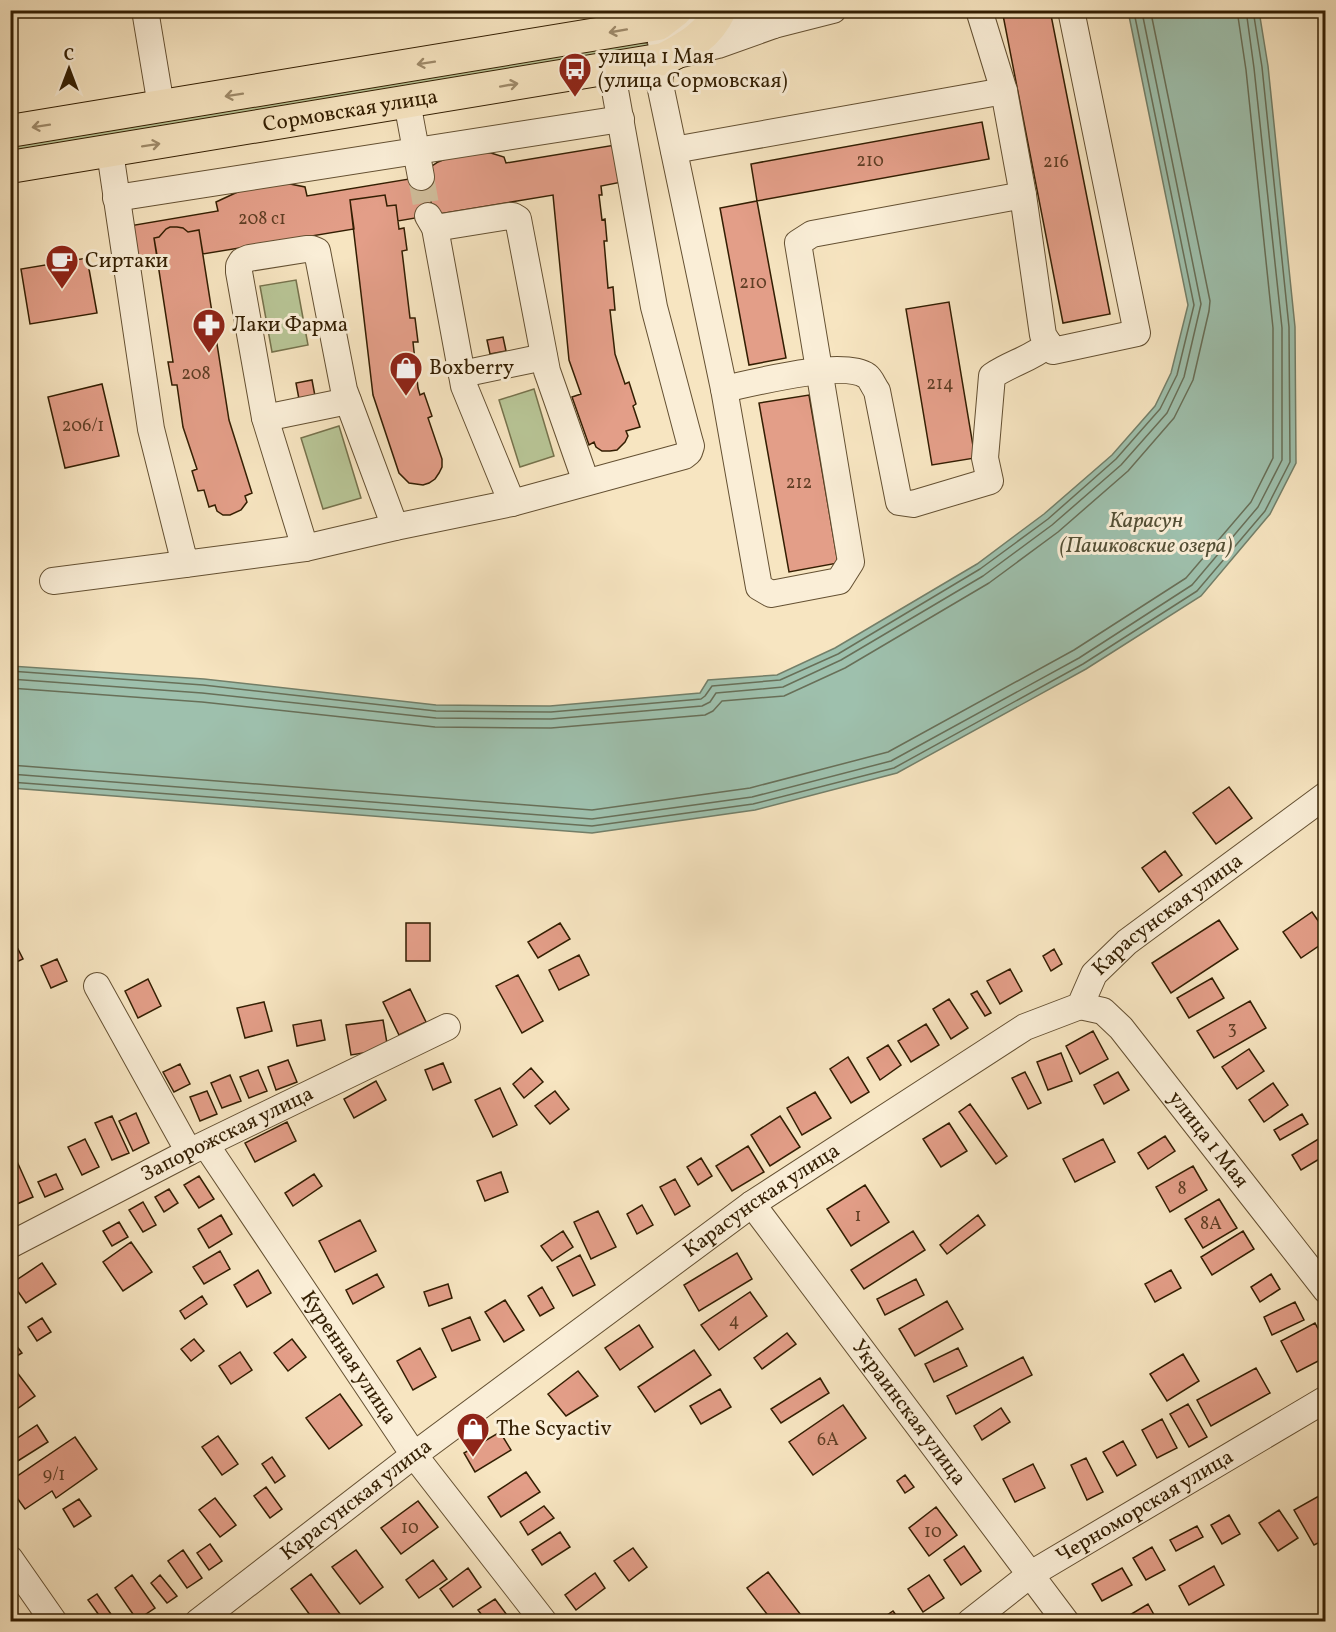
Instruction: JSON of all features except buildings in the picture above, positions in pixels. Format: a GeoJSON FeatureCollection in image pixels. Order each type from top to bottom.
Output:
{"type":"FeatureCollection","features":[{"type":"Feature","properties":{"kind":"main road"},"geometry":{"type":"LineString","coordinates":[[676,52],[705,33],[717,15]]}},
{"type":"Feature","properties":{"kind":"main road","name":"Сормовская улица"},"geometry":{"type":"LineString","coordinates":[[10,131],[669,16]]}},
{"type":"Feature","properties":{"kind":"main road","name":"Сормовская улица"},"geometry":{"type":"LineString","coordinates":[[10,167],[611,68],[676,52]]}},
{"type":"Feature","properties":{"kind":"street"},"geometry":{"type":"LineString","coordinates":[[145,10],[161,106]]}},
{"type":"Feature","properties":{"kind":"street"},"geometry":{"type":"LineString","coordinates":[[741,10],[745,14],[774,25]]}},
{"type":"Feature","properties":{"kind":"street"},"geometry":{"type":"LineString","coordinates":[[796,10],[774,25],[717,15],[669,16],[676,52],[659,80],[724,389],[759,587],[771,594],[839,581],[851,562],[798,243],[812,234],[1023,195]]}},
{"type":"Feature","properties":{"kind":"street"},"geometry":{"type":"LineString","coordinates":[[676,52],[718,45],[774,25],[833,10]]}},
{"type":"Feature","properties":{"kind":"street"},"geometry":{"type":"LineString","coordinates":[[979,10],[1004,91],[1023,195],[1043,335],[1053,351],[1137,333],[1071,10]]}},
{"type":"Feature","properties":{"kind":"street"},"geometry":{"type":"LineString","coordinates":[[53,581],[305,548],[512,503],[684,456],[689,452],[691,446],[654,307],[611,68]]}},
{"type":"Feature","properties":{"kind":"street"},"geometry":{"type":"LineString","coordinates":[[674,150],[1004,91]]}},
{"type":"Feature","properties":{"kind":"street"},"geometry":{"type":"LineString","coordinates":[[407,102],[421,177]]}},
{"type":"Feature","properties":{"kind":"street"},"geometry":{"type":"LineString","coordinates":[[116,198],[621,119]]}},
{"type":"Feature","properties":{"kind":"street"},"geometry":{"type":"LineString","coordinates":[[110,152],[151,429],[185,564]]}},
{"type":"Feature","properties":{"kind":"street"},"geometry":{"type":"LineString","coordinates":[[512,503],[464,386],[432,222],[509,216],[518,219],[547,371],[585,482]]}},
{"type":"Feature","properties":{"kind":"street"},"geometry":{"type":"LineString","coordinates":[[305,548],[265,418],[239,272],[242,261],[249,258],[306,249],[317,251],[344,390],[394,527]]}},
{"type":"Feature","properties":{"kind":"street"},"geometry":{"type":"LineString","coordinates":[[724,389],[818,371],[852,371],[867,376],[877,391],[899,502],[913,504],[990,481],[985,458],[992,376],[1005,367],[1037,354],[1049,345]]}},
{"type":"Feature","properties":{"kind":"street"},"geometry":{"type":"LineString","coordinates":[[462,374],[544,357]]}},
{"type":"Feature","properties":{"kind":"street"},"geometry":{"type":"LineString","coordinates":[[265,418],[348,401]]}},
{"type":"Feature","properties":{"kind":"street","name":"Карасунская улица"},"geometry":{"type":"LineString","coordinates":[[198,1622],[414,1455],[752,1204],[1025,1027],[1080,1006],[1094,974],[1127,942],[1326,795]]}},
{"type":"Feature","properties":{"kind":"street","name":"Куренная улица"},"geometry":{"type":"LineString","coordinates":[[97,986],[197,1148],[414,1455],[544,1622]]}},
{"type":"Feature","properties":{"kind":"street","name":"улица 1 Мая"},"geometry":{"type":"LineString","coordinates":[[1080,1006],[1103,1011],[1121,1028],[1326,1290]]}},
{"type":"Feature","properties":{"kind":"street","name":"Запорожская улица"},"geometry":{"type":"LineString","coordinates":[[10,1245],[197,1148],[447,1027]]}},
{"type":"Feature","properties":{"kind":"street","name":"Украинская улица"},"geometry":{"type":"LineString","coordinates":[[752,1204],[1066,1622]]}},
{"type":"Feature","properties":{"kind":"street","name":"Черноморская улица"},"geometry":{"type":"LineString","coordinates":[[969,1622],[1031,1574],[1326,1399]]}},
{"type":"Feature","properties":{"kind":"street"},"geometry":{"type":"LineString","coordinates":[[10,1559],[54,1622]]}},
{"type":"Feature","properties":{"kind":"shaded area"},"geometry":{"type":"Polygon","coordinates":[[[646,43],[649,49],[11,157],[11,146],[646,43]]]}},
{"type":"Feature","properties":{"kind":"shaded area"},"geometry":{"type":"Polygon","coordinates":[[[296,280],[308,345],[272,352],[260,286],[296,280]]]}},
{"type":"Feature","properties":{"kind":"shaded area"},"geometry":{"type":"Polygon","coordinates":[[[534,389],[554,456],[520,467],[499,400],[534,389]]]}},
{"type":"Feature","properties":{"kind":"shaded area"},"geometry":{"type":"Polygon","coordinates":[[[339,426],[361,498],[323,509],[301,438],[339,426]]]}},
{"type":"Feature","properties":{"kind":"water","name":"Карасун (Пашковские озера)"},"geometry":{"type":"Polygon","coordinates":[[[1131,10],[1259,11],[1268,66],[1295,327],[1296,463],[1270,514],[1201,596],[1086,669],[897,773],[755,810],[592,833],[11,788],[11,666],[204,679],[436,705],[550,706],[700,693],[708,680],[777,675],[835,648],[977,564],[1044,514],[1112,455],[1155,406],[1171,373],[1188,305],[1129,16],[1131,10]]]}},
{"type":"Feature","properties":{"kind":"tunnel"},"geometry":{"type":"LineString","coordinates":[[421,177],[428,216]]}},
{"type":"Feature","properties":{"kind":"place","name":"улица 1 Мая (улица Сормовская)"},"geometry":{"type":"Point","coordinates":[575,98]}},
{"type":"Feature","properties":{"kind":"place","name":"Сиртаки"},"geometry":{"type":"Point","coordinates":[62,290]}},
{"type":"Feature","properties":{"kind":"place","name":"Лаки Фарма"},"geometry":{"type":"Point","coordinates":[209,354]}},
{"type":"Feature","properties":{"kind":"place","name":"Boxberry"},"geometry":{"type":"Point","coordinates":[406,397]}},
{"type":"Feature","properties":{"kind":"place","name":"The Scyactiv"},"geometry":{"type":"Point","coordinates":[473,1458]}}]}
